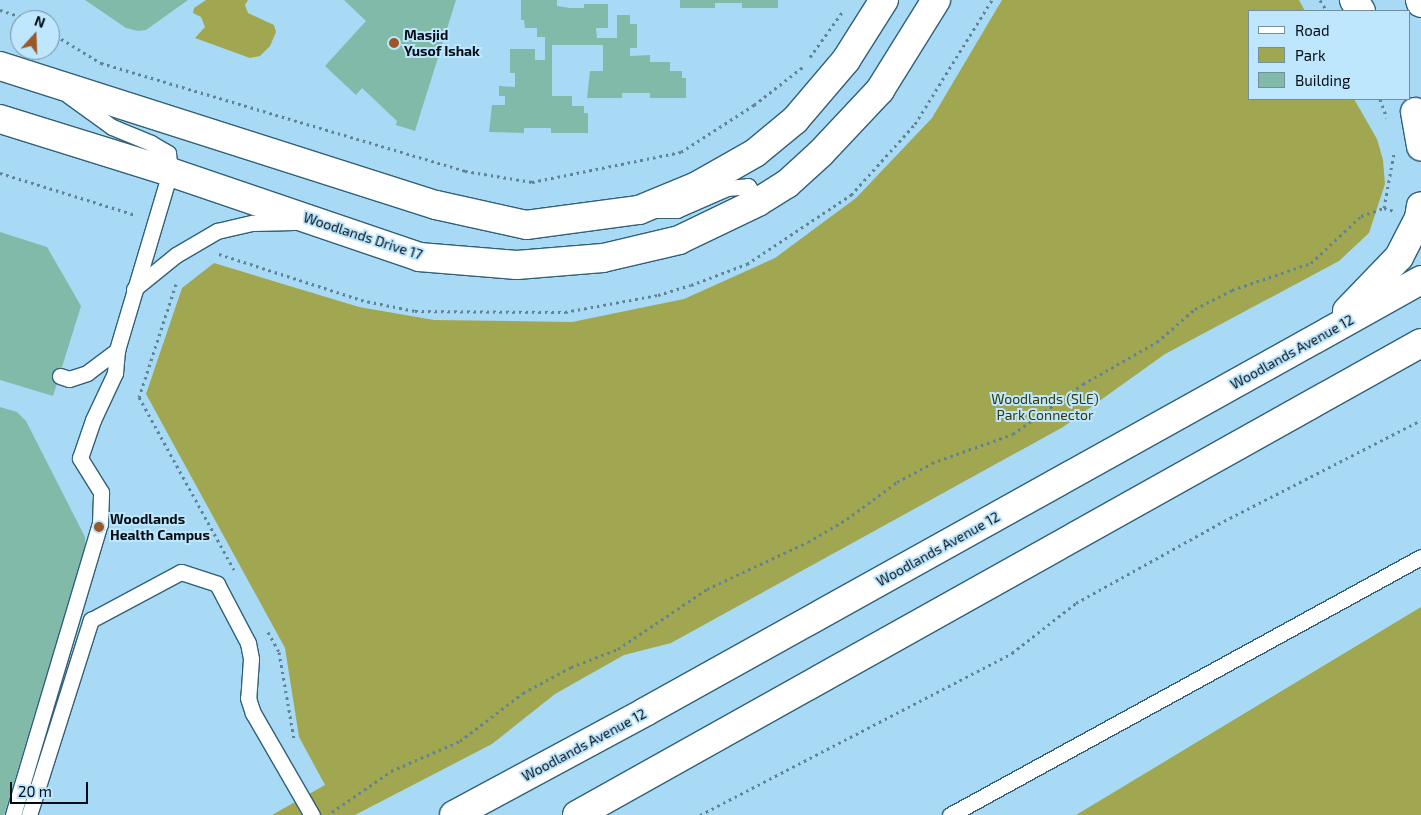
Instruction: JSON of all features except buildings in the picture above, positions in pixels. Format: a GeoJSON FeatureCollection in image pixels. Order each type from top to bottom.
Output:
{"type":"FeatureCollection","features":[{"type":"Feature","properties":{"kind":"main road"},"geometry":{"type":"LineString","coordinates":[[0,66],[436,205],[526,225],[639,210],[697,186],[755,152],[795,120],[846,60],[884,0]]}},
{"type":"Feature","properties":{"kind":"main road","name":"Woodlands Drive 17"},"geometry":{"type":"LineString","coordinates":[[0,119],[170,172],[419,257],[517,265],[603,258],[679,240],[758,202],[787,184],[814,160],[880,90],[936,0]]}},
{"type":"Feature","properties":{"kind":"main road"},"geometry":{"type":"LineString","coordinates":[[1415,112],[1421,146]]}},
{"type":"Feature","properties":{"kind":"main road"},"geometry":{"type":"LineString","coordinates":[[1327,332],[1400,257],[1419,218],[1421,206]]}},
{"type":"Feature","properties":{"kind":"main road","name":"Woodlands Avenue 12"},"geometry":{"type":"LineString","coordinates":[[454,815],[645,712],[1421,280]]}},
{"type":"Feature","properties":{"kind":"main road"},"geometry":{"type":"LineString","coordinates":[[577,815],[1421,343]]}},
{"type":"Feature","properties":{"kind":"lane"},"geometry":{"type":"LineString","coordinates":[[23,809],[100,524],[101,492],[80,458],[93,420],[114,372],[117,350],[134,289],[170,172],[168,153],[151,142],[112,127],[47,81]]}},
{"type":"Feature","properties":{"kind":"lane"},"geometry":{"type":"LineString","coordinates":[[639,210],[677,210],[727,188],[748,186],[758,202]]}},
{"type":"Feature","properties":{"kind":"lane"},"geometry":{"type":"LineString","coordinates":[[134,289],[176,255],[216,231],[253,223],[316,221]]}},
{"type":"Feature","properties":{"kind":"lane"},"geometry":{"type":"LineString","coordinates":[[60,376],[69,379],[87,373],[117,350]]}},
{"type":"Feature","properties":{"kind":"lane"},"geometry":{"type":"LineString","coordinates":[[950,815],[1421,557]]}},
{"type":"Feature","properties":{"kind":"lane"},"geometry":{"type":"LineString","coordinates":[[23,809],[90,620],[181,572],[217,584],[248,643],[252,659],[248,698],[253,714],[312,815]]}},
{"type":"Feature","properties":{"kind":"path"},"geometry":{"type":"LineString","coordinates":[[60,38],[109,65],[464,171],[532,182],[681,152],[754,105],[805,65],[844,8]]}},
{"type":"Feature","properties":{"kind":"path"},"geometry":{"type":"LineString","coordinates":[[1380,100],[1390,126]]}},
{"type":"Feature","properties":{"kind":"path"},"geometry":{"type":"LineString","coordinates":[[326,815],[391,771],[460,741],[523,693],[571,667],[618,649],[707,588],[808,542],[847,519],[896,482],[932,464],[1014,434],[1082,384],[1157,342],[1195,308],[1232,290],[1311,263],[1361,216],[1384,208],[1394,164],[1394,144]]}},
{"type":"Feature","properties":{"kind":"path"},"geometry":{"type":"LineString","coordinates":[[182,279],[175,284],[139,397],[237,576]]}},
{"type":"Feature","properties":{"kind":"path"},"geometry":{"type":"LineString","coordinates":[[700,815],[1012,653],[1076,603],[1224,521],[1421,420]]}},
{"type":"Feature","properties":{"kind":"path"},"geometry":{"type":"LineString","coordinates":[[265,627],[279,652],[295,746]]}},
{"type":"Feature","properties":{"kind":"path"},"geometry":{"type":"LineString","coordinates":[[329,802],[334,810]]}},
{"type":"Feature","properties":{"kind":"green space"},"geometry":{"type":"Polygon","coordinates":[[[206,0],[248,0],[245,5],[248,13],[274,25],[276,32],[270,46],[260,56],[250,58],[195,38],[205,27],[201,17],[193,13],[194,8],[206,0]]]}},
{"type":"Feature","properties":{"kind":"green space","name":"Woodlands (SLE) Park Connector"},"geometry":{"type":"Polygon","coordinates":[[[1002,0],[1299,0],[1304,10],[1248,10],[1248,100],[1355,100],[1377,139],[1383,160],[1385,184],[1369,233],[1339,261],[1165,354],[1063,427],[671,643],[624,655],[555,694],[492,744],[355,815],[272,815],[325,785],[299,737],[285,648],[146,394],[182,288],[214,263],[359,307],[434,320],[572,322],[684,299],[775,258],[856,198],[932,118],[1002,0]]]}},
{"type":"Feature","properties":{"kind":"green space"},"geometry":{"type":"Polygon","coordinates":[[[1421,607],[1421,815],[1076,815],[1421,607]]]}},
{"type":"Feature","properties":{"kind":"place","name":"Masjid Yusof Ishak"},"geometry":{"type":"Point","coordinates":[394,43]}},
{"type":"Feature","properties":{"kind":"place","name":"Woodlands Health Campus"},"geometry":{"type":"Point","coordinates":[99,527]}}]}
